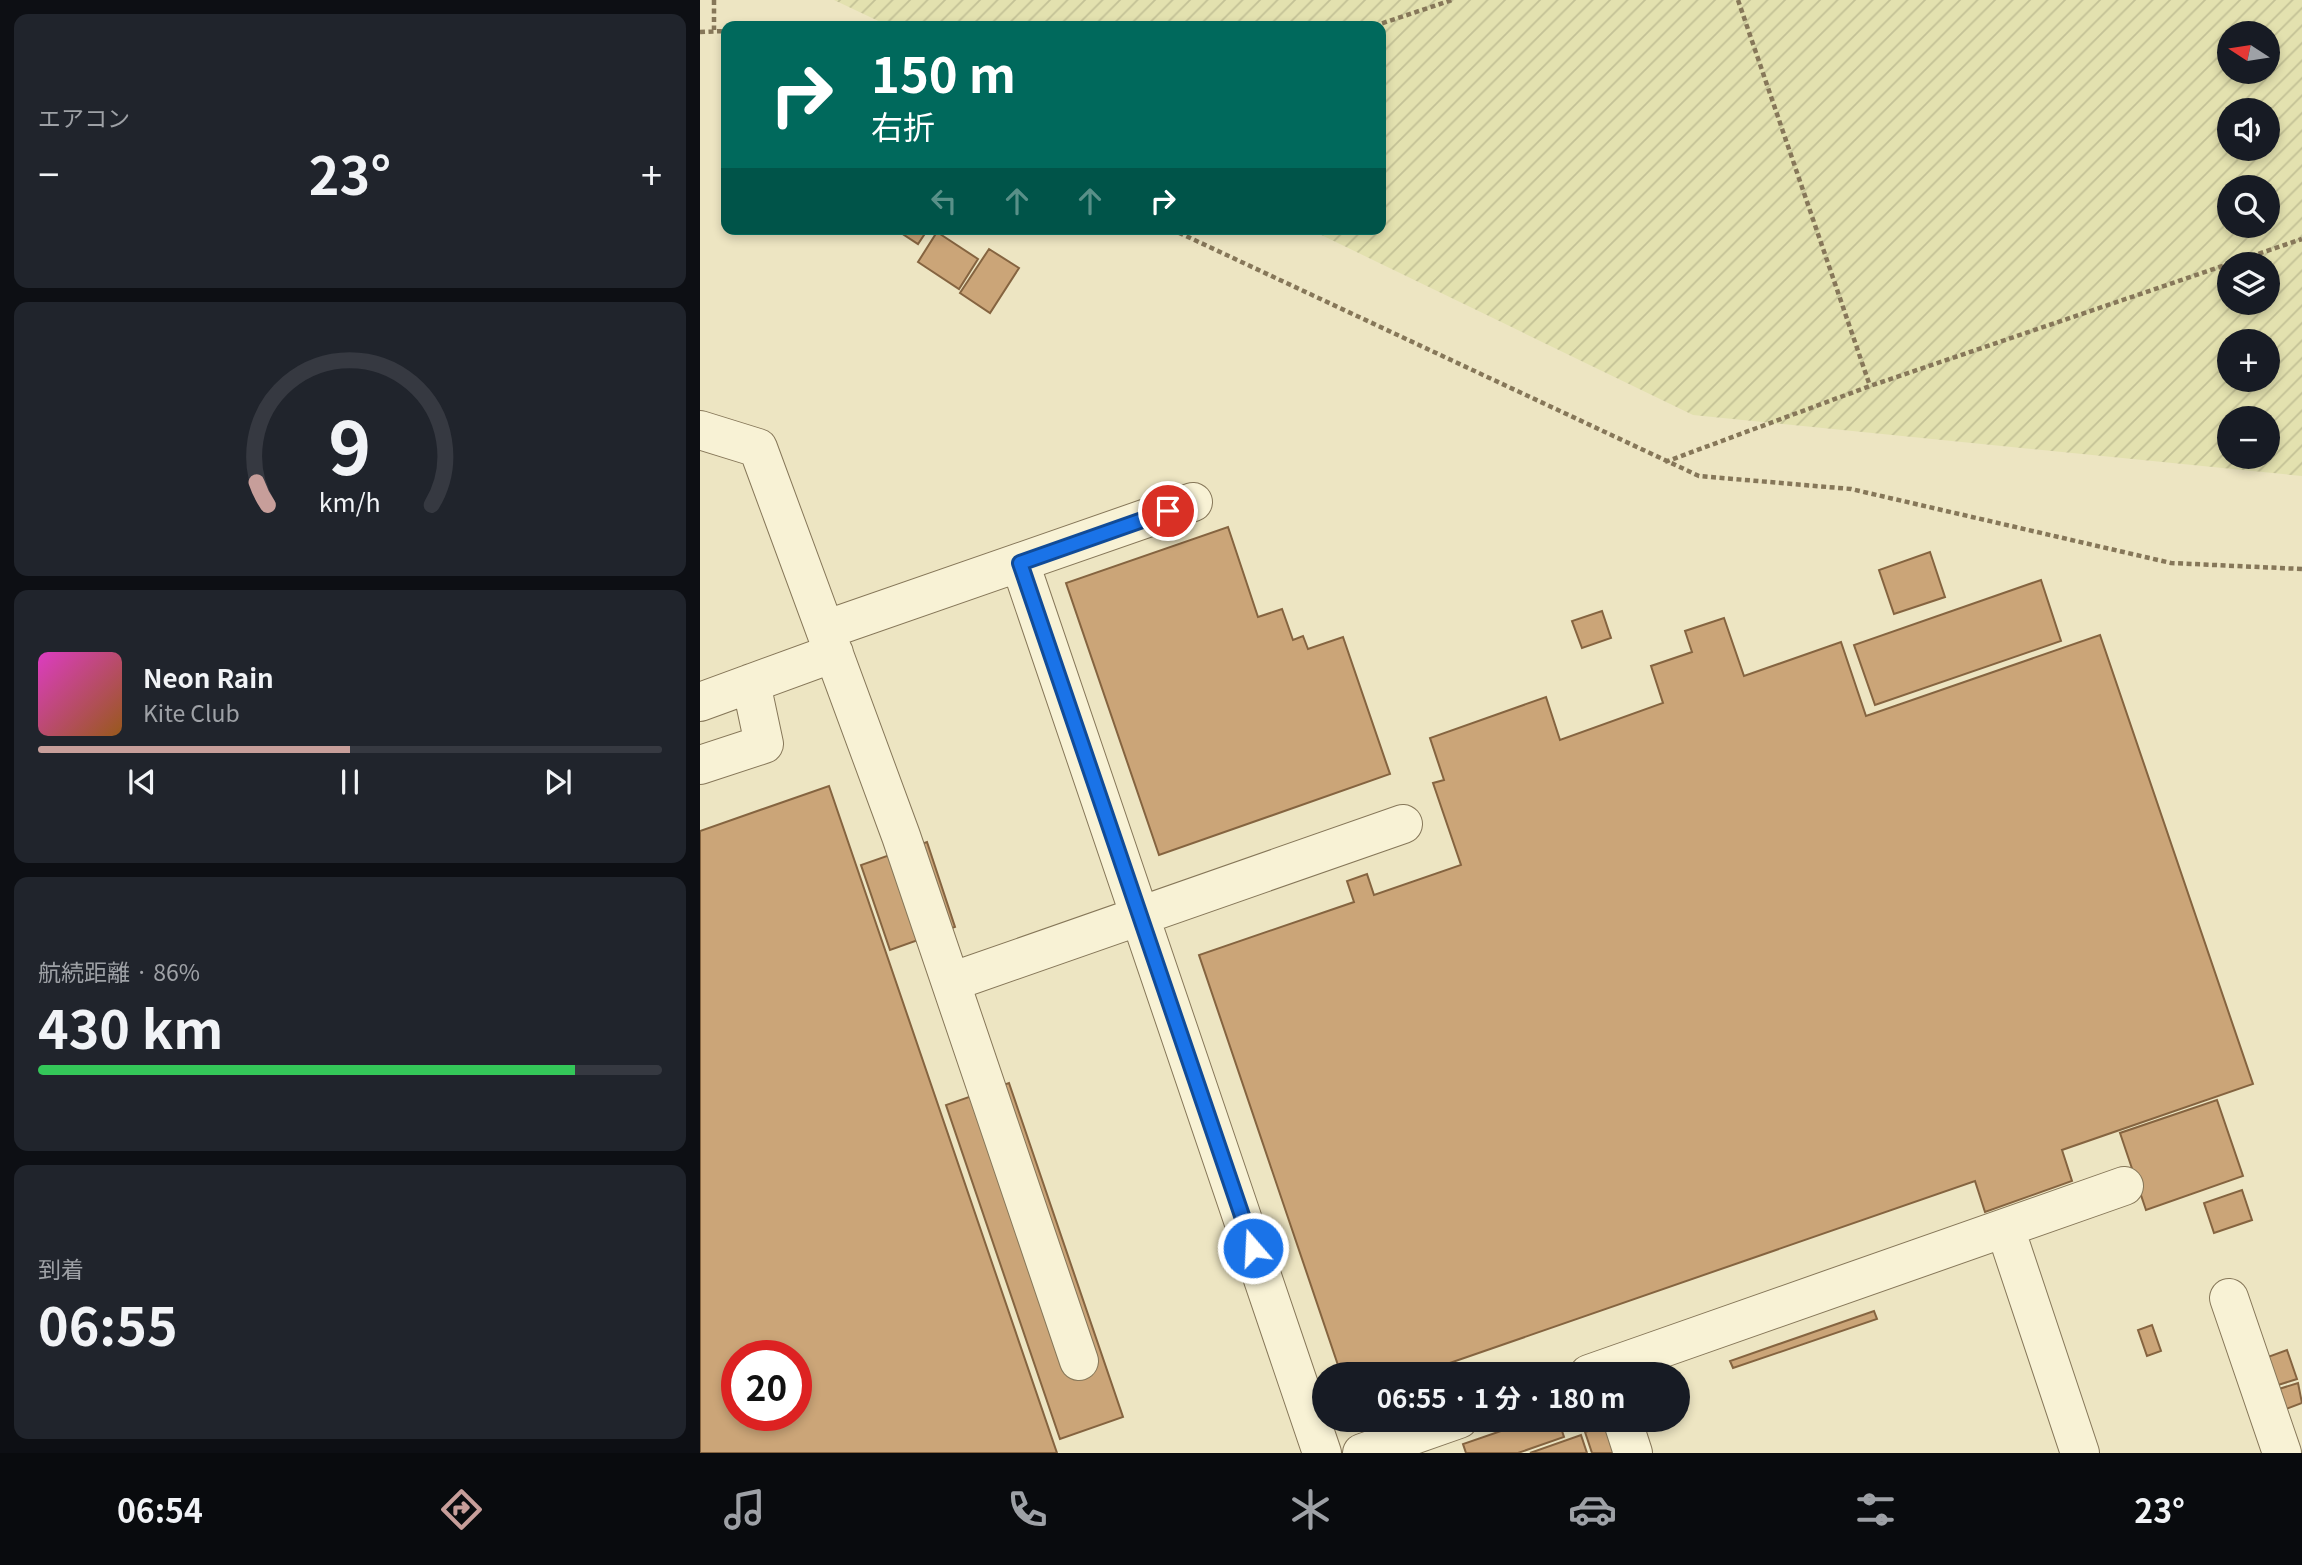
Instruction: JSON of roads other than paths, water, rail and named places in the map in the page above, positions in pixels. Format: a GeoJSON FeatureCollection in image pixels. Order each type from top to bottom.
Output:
{"type":"FeatureCollection","features":[{"type":"Feature","properties":{"kind":"lane"},"geometry":{"type":"LineString","coordinates":[[700,430],[758,448],[951,982],[1079,1360]]}},
{"type":"Feature","properties":{"kind":"lane"},"geometry":{"type":"LineString","coordinates":[[700,702],[751,683],[830,642],[1020,563],[1193,502]]}},
{"type":"Feature","properties":{"kind":"lane"},"geometry":{"type":"LineString","coordinates":[[1020,563],[1322,1453]]}},
{"type":"Feature","properties":{"kind":"lane"},"geometry":{"type":"LineString","coordinates":[[700,765],[764,744],[751,683]]}},
{"type":"Feature","properties":{"kind":"lane"},"geometry":{"type":"LineString","coordinates":[[951,982],[1403,824]]}},
{"type":"Feature","properties":{"kind":"lane"},"geometry":{"type":"LineString","coordinates":[[1628,1362],[2124,1186]]}},
{"type":"Feature","properties":{"kind":"lane"},"geometry":{"type":"LineString","coordinates":[[2004,1228],[2081,1453]]}},
{"type":"Feature","properties":{"kind":"lane"},"geometry":{"type":"LineString","coordinates":[[2229,1298],[2282,1453]]}},
{"type":"Feature","properties":{"kind":"lane"},"geometry":{"type":"LineString","coordinates":[[1362,1453],[1422,1432]]}},
{"type":"Feature","properties":{"kind":"lane"},"geometry":{"type":"LineString","coordinates":[[1626,1432],[1633,1453]]}}]}
